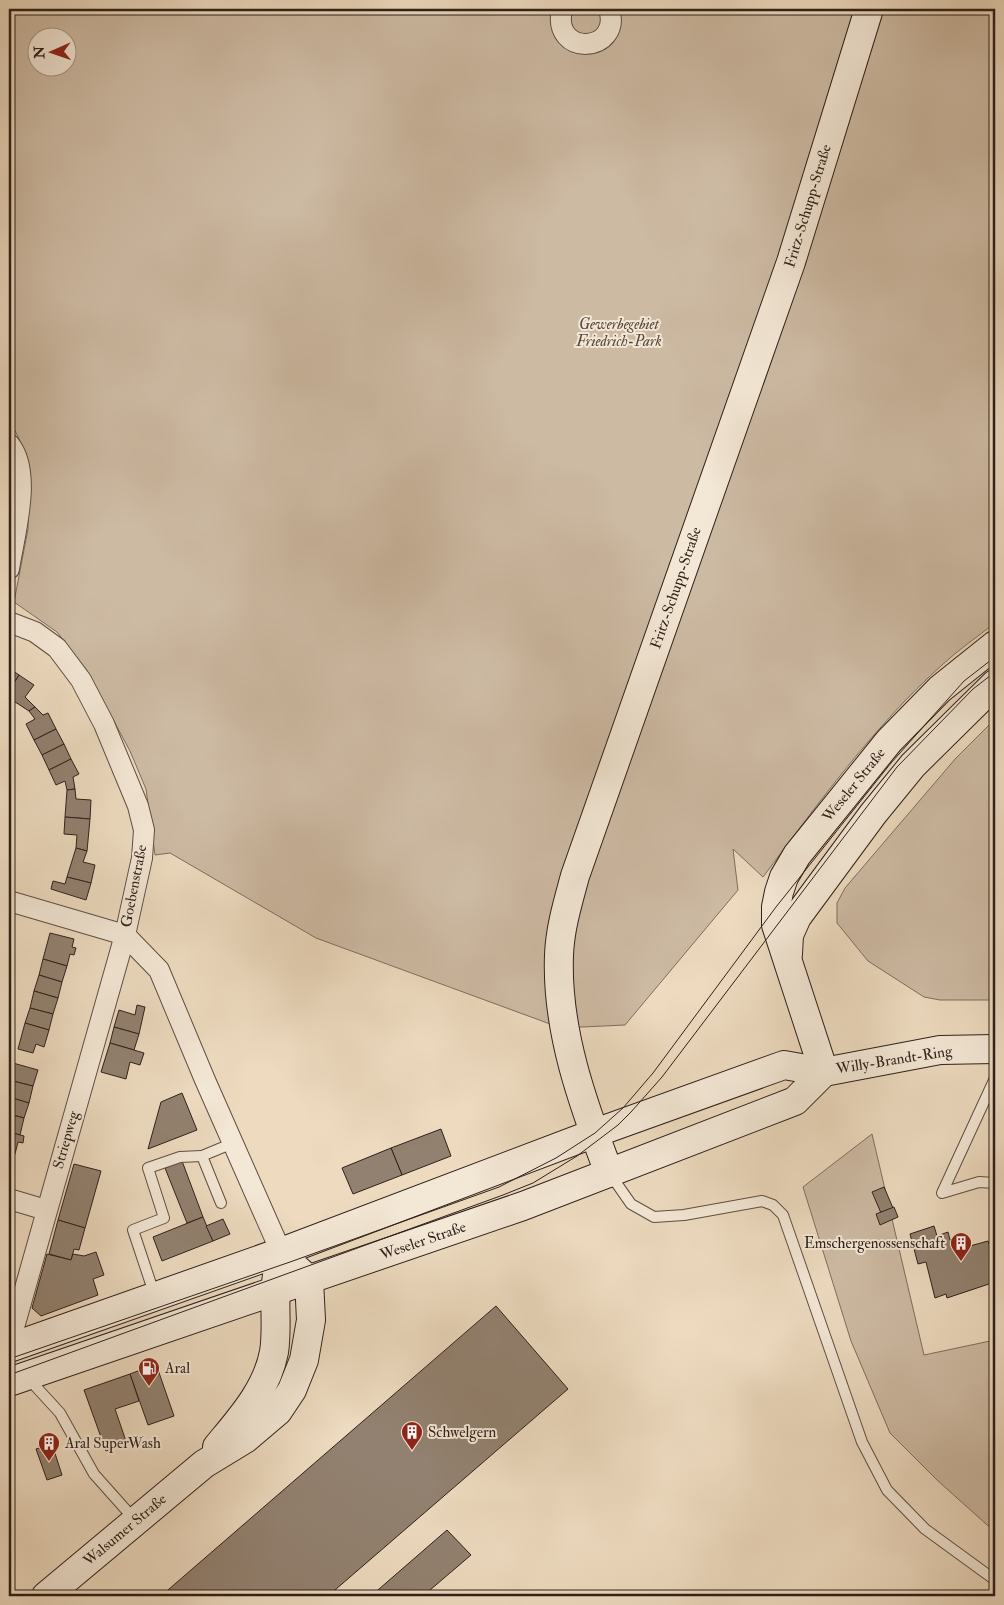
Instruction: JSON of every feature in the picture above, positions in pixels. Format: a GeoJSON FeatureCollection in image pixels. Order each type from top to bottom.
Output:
{"type":"FeatureCollection","features":[{"type":"Feature","properties":{"kind":"main road","name":"Fritz-Schupp-Straße"},"geometry":{"type":"LineString","coordinates":[[609,1173],[569,1056],[561,994],[559,955],[564,917],[575,876],[791,262],[869,9]]}},
{"type":"Feature","properties":{"kind":"main road","name":"Weseler Straße"},"geometry":{"type":"LineString","coordinates":[[17,1379],[523,1206],[795,1101],[824,1072],[776,925],[776,907],[784,877],[797,855],[890,741],[940,689],[995,645]]}},
{"type":"Feature","properties":{"kind":"main road","name":"Weseler Straße"},"geometry":{"type":"LineString","coordinates":[[788,958],[788,935],[797,917],[873,814],[913,765],[995,684]]}},
{"type":"Feature","properties":{"kind":"main road","name":"Willy-Brandt-Ring"},"geometry":{"type":"LineString","coordinates":[[824,1072],[940,1050],[995,1049]]}},
{"type":"Feature","properties":{"kind":"main road"},"geometry":{"type":"LineString","coordinates":[[9,1346],[156,1298],[594,1133],[784,1065],[824,1072]]}},
{"type":"Feature","properties":{"kind":"main road"},"geometry":{"type":"LineString","coordinates":[[281,1252],[309,1280]]}},
{"type":"Feature","properties":{"kind":"main road","name":"Walsumer Straße"},"geometry":{"type":"LineString","coordinates":[[204,1464],[257,1398],[274,1354],[277,1317],[275,1292],[281,1252]]}},
{"type":"Feature","properties":{"kind":"main road","name":"Walsumer Straße"},"geometry":{"type":"LineString","coordinates":[[46,1596],[204,1464],[245,1439],[278,1411],[292,1390],[304,1360],[311,1320],[309,1280]]}},
{"type":"Feature","properties":{"kind":"street"},"geometry":{"type":"LineString","coordinates":[[562,9],[560,18],[565,35],[572,41],[588,45],[596,43],[607,33],[611,16],[608,9]]}},
{"type":"Feature","properties":{"kind":"street"},"geometry":{"type":"LineString","coordinates":[[9,444],[21,470],[19,503],[9,569]]}},
{"type":"Feature","properties":{"kind":"street","name":"Goebenstraße"},"geometry":{"type":"LineString","coordinates":[[9,622],[35,632],[56,648],[81,680],[104,724],[138,806],[144,830],[142,858],[125,935],[159,970],[281,1252]]}},
{"type":"Feature","properties":{"kind":"street"},"geometry":{"type":"LineString","coordinates":[[9,901],[125,935]]}},
{"type":"Feature","properties":{"kind":"street","name":"Striepweg"},"geometry":{"type":"LineString","coordinates":[[9,1346],[125,935]]}},
{"type":"Feature","properties":{"kind":"street"},"geometry":{"type":"LineString","coordinates":[[9,1200],[46,1210]]}},
{"type":"Feature","properties":{"kind":"lane"},"geometry":{"type":"LineString","coordinates":[[995,1078],[942,1193],[980,1182],[995,1183]]}},
{"type":"Feature","properties":{"kind":"lane"},"geometry":{"type":"LineString","coordinates":[[156,1298],[133,1230],[164,1218],[148,1168],[180,1157],[202,1156],[233,1143]]}},
{"type":"Feature","properties":{"kind":"lane"},"geometry":{"type":"LineString","coordinates":[[202,1156],[221,1204]]}},
{"type":"Feature","properties":{"kind":"lane"},"geometry":{"type":"LineString","coordinates":[[609,1173],[631,1204],[654,1217],[684,1215],[762,1201],[773,1205],[783,1215],[862,1442],[887,1490],[925,1529],[995,1580]]}},
{"type":"Feature","properties":{"kind":"lane"},"geometry":{"type":"LineString","coordinates":[[17,1379],[60,1413],[94,1474],[136,1521]]}},
{"type":"Feature","properties":{"kind":"green space","name":"Gewerbegebiet Friedrich-Park"},"geometry":{"type":"Polygon","coordinates":[[[9,9],[995,9],[995,623],[948,659],[893,714],[847,767],[763,877],[733,849],[738,890],[625,1025],[561,1028],[316,938],[170,853],[155,855],[146,789],[130,751],[86,669],[57,632],[14,602],[28,529],[29,482],[20,441],[9,418],[9,9]]]}},
{"type":"Feature","properties":{"kind":"green space"},"geometry":{"type":"Polygon","coordinates":[[[995,719],[995,1000],[940,1000],[924,997],[868,961],[837,923],[837,903],[845,888],[956,758],[995,719]]]}},
{"type":"Feature","properties":{"kind":"green space"},"geometry":{"type":"Polygon","coordinates":[[[872,1134],[924,1355],[995,1340],[995,1532],[937,1480],[890,1433],[851,1341],[803,1187],[872,1134]]]}},
{"type":"Feature","properties":{"kind":"building"},"geometry":{"type":"Polygon","coordinates":[[[9,668],[19,675],[9,691],[9,668]]]}},
{"type":"Feature","properties":{"kind":"building"},"geometry":{"type":"Polygon","coordinates":[[[19,675],[34,685],[25,697],[35,707],[29,711],[9,698],[9,691],[19,675]]]}},
{"type":"Feature","properties":{"kind":"building"},"geometry":{"type":"Polygon","coordinates":[[[35,707],[43,715],[48,713],[56,729],[34,740],[26,724],[35,719],[29,711],[35,707]]]}},
{"type":"Feature","properties":{"kind":"building"},"geometry":{"type":"Polygon","coordinates":[[[56,729],[64,744],[42,755],[34,740],[56,729]]]}},
{"type":"Feature","properties":{"kind":"building"},"geometry":{"type":"Polygon","coordinates":[[[64,744],[71,759],[49,770],[42,755],[64,744]]]}},
{"type":"Feature","properties":{"kind":"building"},"geometry":{"type":"Polygon","coordinates":[[[71,759],[79,774],[73,777],[75,789],[67,790],[65,781],[56,785],[49,770],[71,759]]]}},
{"type":"Feature","properties":{"kind":"building"},"geometry":{"type":"Polygon","coordinates":[[[75,789],[76,799],[91,800],[90,819],[65,817],[67,790],[75,789]]]}},
{"type":"Feature","properties":{"kind":"building"},"geometry":{"type":"Polygon","coordinates":[[[65,817],[90,819],[87,851],[76,848],[77,835],[64,834],[65,817]]]}},
{"type":"Feature","properties":{"kind":"building"},"geometry":{"type":"Polygon","coordinates":[[[76,848],[87,851],[83,862],[95,865],[91,883],[67,877],[76,848]]]}},
{"type":"Feature","properties":{"kind":"building"},"geometry":{"type":"Polygon","coordinates":[[[67,877],[91,883],[86,900],[51,889],[53,881],[65,884],[67,877]]]}},
{"type":"Feature","properties":{"kind":"building"},"geometry":{"type":"Polygon","coordinates":[[[50,933],[74,939],[72,947],[76,948],[74,955],[70,954],[67,966],[43,959],[50,933]]]}},
{"type":"Feature","properties":{"kind":"building"},"geometry":{"type":"Polygon","coordinates":[[[43,959],[67,966],[62,982],[39,975],[43,959]]]}},
{"type":"Feature","properties":{"kind":"building"},"geometry":{"type":"Polygon","coordinates":[[[39,975],[62,982],[58,998],[34,991],[39,975]]]}},
{"type":"Feature","properties":{"kind":"building"},"geometry":{"type":"Polygon","coordinates":[[[34,991],[58,998],[53,1014],[30,1008],[34,991]]]}},
{"type":"Feature","properties":{"kind":"building"},"geometry":{"type":"Polygon","coordinates":[[[137,1005],[145,1007],[139,1034],[114,1027],[119,1010],[135,1015],[137,1005]]]}},
{"type":"Feature","properties":{"kind":"building"},"geometry":{"type":"Polygon","coordinates":[[[30,1008],[53,1014],[49,1030],[25,1023],[30,1008]]]}},
{"type":"Feature","properties":{"kind":"building"},"geometry":{"type":"Polygon","coordinates":[[[25,1023],[49,1030],[44,1047],[36,1044],[33,1053],[18,1049],[25,1023]]]}},
{"type":"Feature","properties":{"kind":"building"},"geometry":{"type":"Polygon","coordinates":[[[114,1027],[139,1034],[134,1050],[110,1043],[114,1027]]]}},
{"type":"Feature","properties":{"kind":"building"},"geometry":{"type":"Polygon","coordinates":[[[110,1043],[144,1053],[140,1065],[130,1062],[126,1079],[101,1072],[110,1043]]]}},
{"type":"Feature","properties":{"kind":"building"},"geometry":{"type":"Polygon","coordinates":[[[13,1063],[38,1070],[33,1086],[9,1080],[13,1063]]]}},
{"type":"Feature","properties":{"kind":"building"},"geometry":{"type":"Polygon","coordinates":[[[9,1080],[33,1086],[29,1103],[9,1097],[9,1080]]]}},
{"type":"Feature","properties":{"kind":"building"},"geometry":{"type":"Polygon","coordinates":[[[182,1093],[197,1130],[148,1149],[161,1102],[182,1093]]]}},
{"type":"Feature","properties":{"kind":"building"},"geometry":{"type":"Polygon","coordinates":[[[9,1097],[29,1103],[24,1118],[9,1114],[9,1097]]]}},
{"type":"Feature","properties":{"kind":"building"},"geometry":{"type":"Polygon","coordinates":[[[9,1114],[24,1118],[20,1135],[9,1132],[9,1114]]]}},
{"type":"Feature","properties":{"kind":"building"},"geometry":{"type":"Polygon","coordinates":[[[441,1129],[451,1156],[402,1175],[391,1148],[441,1129]]]}},
{"type":"Feature","properties":{"kind":"building"},"geometry":{"type":"Polygon","coordinates":[[[9,1132],[24,1136],[23,1143],[18,1142],[16,1150],[9,1148],[9,1132]]]}},
{"type":"Feature","properties":{"kind":"building"},"geometry":{"type":"Polygon","coordinates":[[[9,1148],[16,1150],[9,1176],[9,1148]]]}},
{"type":"Feature","properties":{"kind":"building"},"geometry":{"type":"Polygon","coordinates":[[[391,1148],[402,1175],[353,1194],[342,1168],[391,1148]]]}},
{"type":"Feature","properties":{"kind":"building"},"geometry":{"type":"Polygon","coordinates":[[[182,1161],[203,1217],[187,1223],[165,1168],[182,1161]]]}},
{"type":"Feature","properties":{"kind":"building"},"geometry":{"type":"Polygon","coordinates":[[[74,1164],[101,1171],[85,1228],[58,1220],[74,1164]]]}},
{"type":"Feature","properties":{"kind":"building"},"geometry":{"type":"Polygon","coordinates":[[[884,1187],[893,1208],[881,1213],[872,1192],[884,1187]]]}},
{"type":"Feature","properties":{"kind":"building"},"geometry":{"type":"Polygon","coordinates":[[[894,1207],[898,1217],[880,1225],[876,1214],[894,1207]]]}},
{"type":"Feature","properties":{"kind":"building"},"geometry":{"type":"Polygon","coordinates":[[[203,1217],[213,1241],[162,1261],[153,1237],[203,1217]]]}},
{"type":"Feature","properties":{"kind":"building"},"geometry":{"type":"Polygon","coordinates":[[[223,1219],[230,1234],[213,1241],[206,1226],[223,1219]]]}},
{"type":"Feature","properties":{"kind":"building"},"geometry":{"type":"Polygon","coordinates":[[[58,1220],[85,1228],[79,1250],[74,1249],[71,1260],[49,1254],[58,1220]]]}},
{"type":"Feature","properties":{"kind":"building","name":"Emschergenossenschaft"},"geometry":{"type":"Polygon","coordinates":[[[934,1226],[937,1236],[948,1232],[950,1240],[966,1235],[970,1246],[988,1241],[995,1260],[995,1282],[947,1298],[946,1294],[935,1298],[926,1262],[918,1264],[910,1234],[934,1226]]]}},
{"type":"Feature","properties":{"kind":"building"},"geometry":{"type":"Polygon","coordinates":[[[96,1252],[104,1275],[93,1279],[98,1295],[41,1316],[32,1308],[47,1254],[71,1260],[73,1254],[84,1256],[96,1252]]]}},
{"type":"Feature","properties":{"kind":"building","name":"Schwelgern"},"geometry":{"type":"Polygon","coordinates":[[[496,1306],[568,1389],[328,1596],[161,1596],[496,1306]]]}},
{"type":"Feature","properties":{"kind":"building","name":"Aral"},"geometry":{"type":"Polygon","coordinates":[[[156,1364],[174,1416],[148,1425],[130,1374],[156,1364]]]}},
{"type":"Feature","properties":{"kind":"building"},"geometry":{"type":"Polygon","coordinates":[[[130,1374],[139,1401],[115,1409],[127,1444],[106,1451],[84,1390],[130,1374]]]}},
{"type":"Feature","properties":{"kind":"building","name":"Aral SuperWash"},"geometry":{"type":"Polygon","coordinates":[[[52,1444],[62,1475],[47,1480],[36,1449],[52,1444]]]}},
{"type":"Feature","properties":{"kind":"building"},"geometry":{"type":"Polygon","coordinates":[[[447,1530],[471,1555],[423,1596],[371,1596],[447,1530]]]}},
{"type":"Feature","properties":{"kind":"tram line"},"geometry":{"type":"LineString","coordinates":[[9,1359],[290,1262],[499,1187],[556,1158],[595,1133],[623,1108],[653,1073],[776,907],[891,763],[964,681],[995,657]]}},
{"type":"Feature","properties":{"kind":"tram line"},"geometry":{"type":"LineString","coordinates":[[9,1375],[503,1195],[533,1183],[577,1156],[618,1125],[662,1077],[897,767],[973,689],[995,672]]}},
{"type":"Feature","properties":{"kind":"place","name":"Emschergenossenschaft"},"geometry":{"type":"Point","coordinates":[961,1262]}},
{"type":"Feature","properties":{"kind":"place","name":"Aral"},"geometry":{"type":"Point","coordinates":[149,1387]}},
{"type":"Feature","properties":{"kind":"place","name":"Schwelgern"},"geometry":{"type":"Point","coordinates":[412,1451]}},
{"type":"Feature","properties":{"kind":"place","name":"Aral SuperWash"},"geometry":{"type":"Point","coordinates":[49,1462]}}]}
